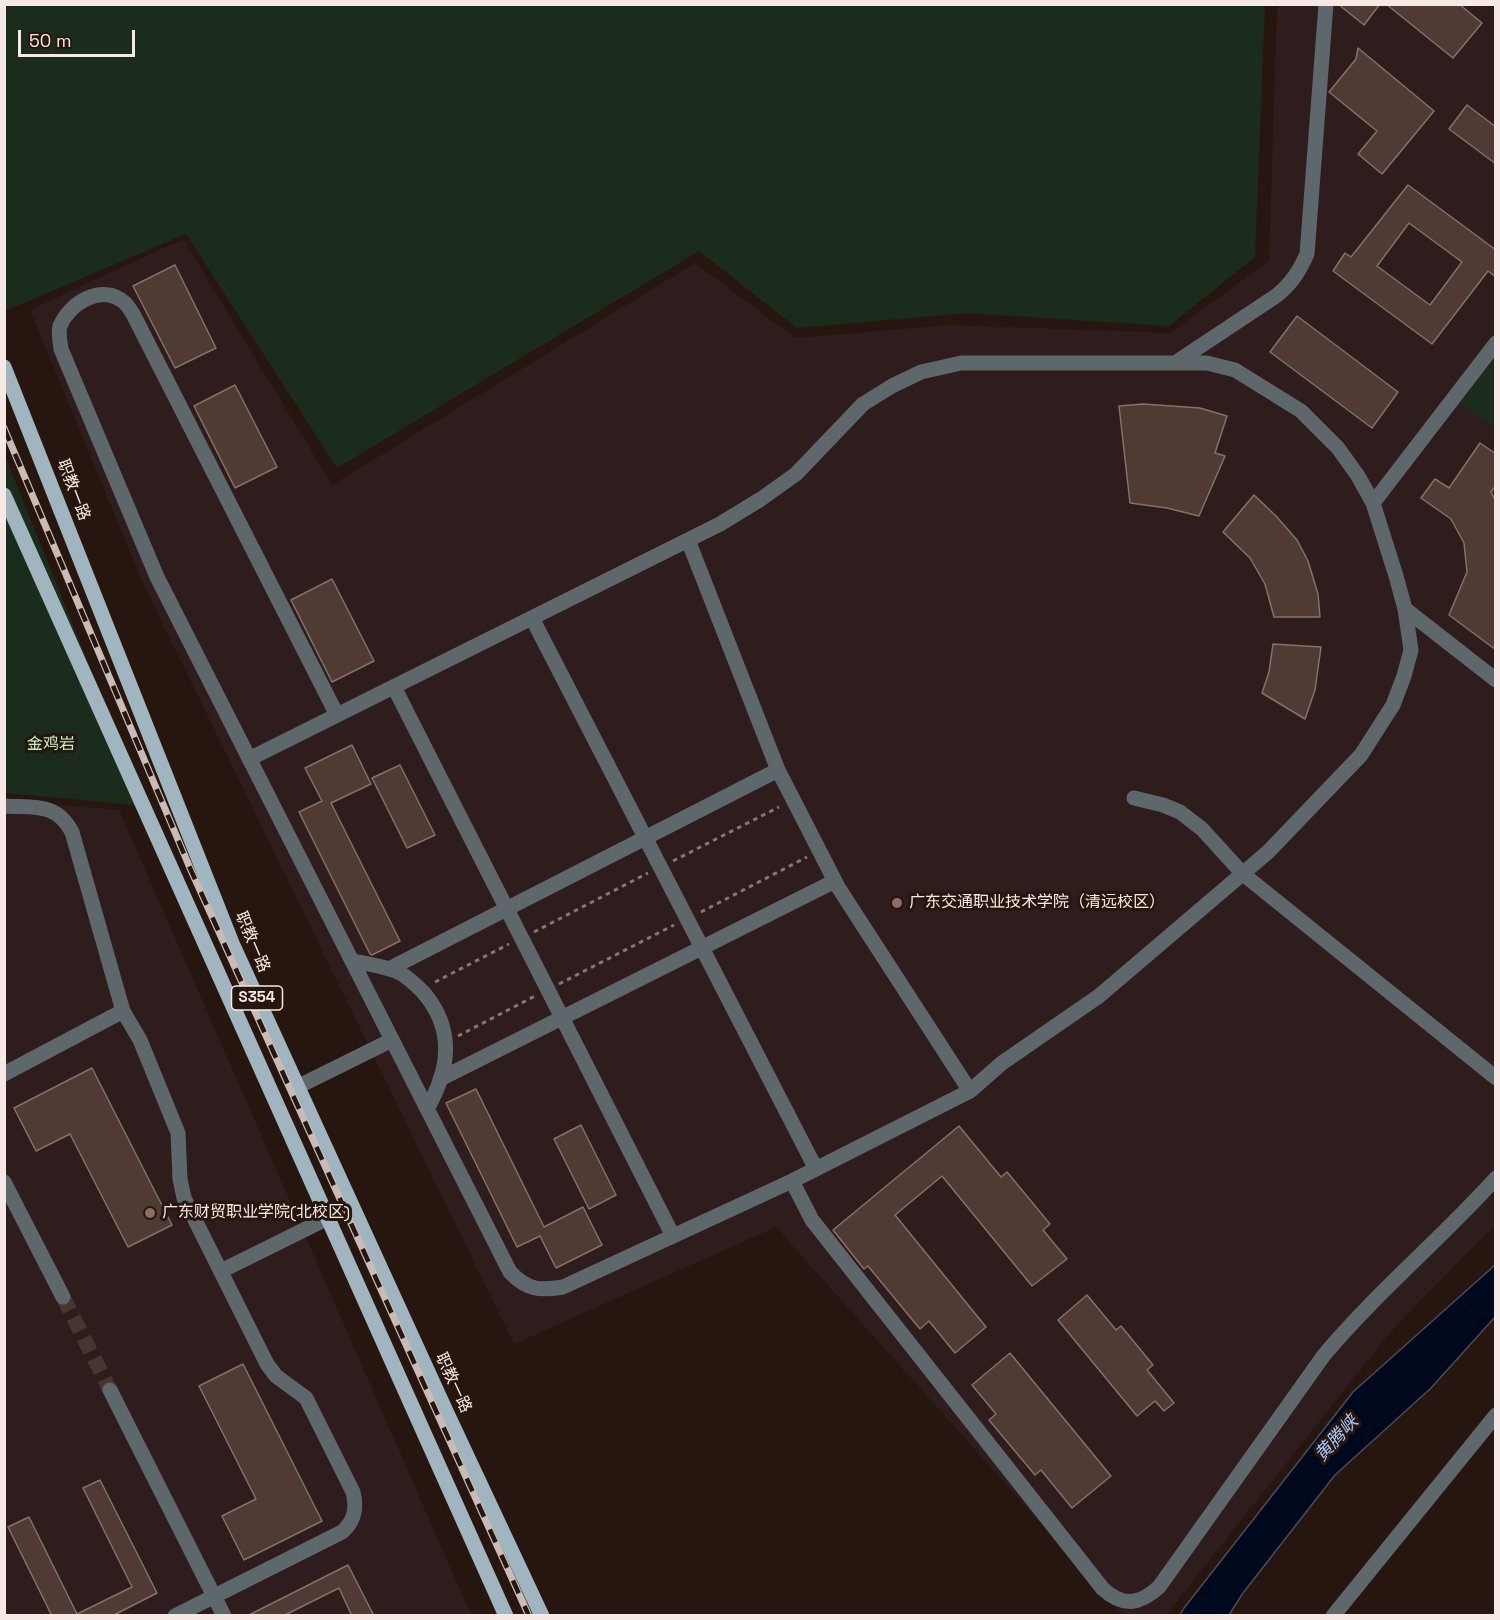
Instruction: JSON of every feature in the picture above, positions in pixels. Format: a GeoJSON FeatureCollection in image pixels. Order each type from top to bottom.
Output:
{"type":"FeatureCollection","features":[{"type":"Feature","properties":{"kind":"main road","name":"职教一路"},"geometry":{"type":"LineString","coordinates":[[4,367],[232,943],[542,1616]]}},
{"type":"Feature","properties":{"kind":"main road","name":"S354"},"geometry":{"type":"LineString","coordinates":[[4,495],[506,1616]]}},
{"type":"Feature","properties":{"kind":"street"},"geometry":{"type":"LineString","coordinates":[[1175,363],[1276,296],[1298,274],[1307,254],[1326,4]]}},
{"type":"Feature","properties":{"kind":"street"},"geometry":{"type":"LineString","coordinates":[[249,759],[532,618],[730,518],[796,474],[863,404],[921,372],[961,363],[1207,363],[1235,370],[1268,388],[1301,411],[1338,448],[1358,476],[1372,503],[1384,536],[1405,609],[1411,650],[1393,705],[1360,755],[1268,852],[1099,996],[1002,1063],[970,1091],[792,1181],[563,1287],[547,1290],[520,1283],[510,1272],[249,759],[157,577],[61,349],[59,327],[72,308],[88,296],[109,295],[124,302],[134,314],[337,715]]}},
{"type":"Feature","properties":{"kind":"street"},"geometry":{"type":"LineString","coordinates":[[1372,503],[1496,343]]}},
{"type":"Feature","properties":{"kind":"street"},"geometry":{"type":"LineString","coordinates":[[687,540],[778,770],[819,851],[835,880],[970,1091]]}},
{"type":"Feature","properties":{"kind":"street"},"geometry":{"type":"LineString","coordinates":[[1405,609],[1496,680]]}},
{"type":"Feature","properties":{"kind":"street"},"geometry":{"type":"LineString","coordinates":[[532,618],[816,1169]]}},
{"type":"Feature","properties":{"kind":"street"},"geometry":{"type":"LineString","coordinates":[[394,687],[673,1236]]}},
{"type":"Feature","properties":{"kind":"street"},"geometry":{"type":"LineString","coordinates":[[389,969],[778,770]]}},
{"type":"Feature","properties":{"kind":"street"},"geometry":{"type":"LineString","coordinates":[[1134,798],[1180,812],[1202,828],[1243,874],[1496,1078]]}},
{"type":"Feature","properties":{"kind":"street"},"geometry":{"type":"LineString","coordinates":[[4,806],[56,811],[67,822],[72,832],[123,1011],[140,1040],[178,1133],[180,1179],[184,1198],[267,1364],[276,1376],[306,1398],[314,1411],[353,1492],[356,1505],[350,1525],[342,1532],[175,1616]]}},
{"type":"Feature","properties":{"kind":"street"},"geometry":{"type":"LineString","coordinates":[[440,1079],[835,880]]}},
{"type":"Feature","properties":{"kind":"street"},"geometry":{"type":"LineString","coordinates":[[352,961],[399,973],[420,989],[436,1012],[444,1028],[446,1048],[437,1091],[427,1109]]}},
{"type":"Feature","properties":{"kind":"street"},"geometry":{"type":"LineString","coordinates":[[4,1074],[123,1011]]}},
{"type":"Feature","properties":{"kind":"street"},"geometry":{"type":"LineString","coordinates":[[297,1087],[392,1040]]}},
{"type":"Feature","properties":{"kind":"street"},"geometry":{"type":"LineString","coordinates":[[792,1181],[812,1220],[1089,1570],[1114,1598],[1126,1602],[1142,1599],[1159,1587],[1324,1355],[1352,1322],[1467,1210],[1496,1178]]}},
{"type":"Feature","properties":{"kind":"street"},"geometry":{"type":"LineString","coordinates":[[4,1182],[63,1297]]}},
{"type":"Feature","properties":{"kind":"street"},"geometry":{"type":"LineString","coordinates":[[221,1271],[328,1218]]}},
{"type":"Feature","properties":{"kind":"street"},"geometry":{"type":"LineString","coordinates":[[110,1390],[224,1616]]}},
{"type":"Feature","properties":{"kind":"street"},"geometry":{"type":"LineString","coordinates":[[1333,1616],[1496,1415]]}},
{"type":"Feature","properties":{"kind":"path"},"geometry":{"type":"LineString","coordinates":[[420,989],[793,800]]}},
{"type":"Feature","properties":{"kind":"path"},"geometry":{"type":"LineString","coordinates":[[446,1042],[819,851]]}},
{"type":"Feature","properties":{"kind":"shaded area","name":"广东交通职业技术学院（清远校区）"},"geometry":{"type":"Polygon","coordinates":[[[1277,5],[1495,5],[1495,1225],[1392,1330],[1166,1615],[1123,1615],[776,1227],[514,1344],[142,581],[30,310],[183,239],[332,485],[695,263],[795,338],[949,325],[1170,333],[1269,261],[1277,5]]]}},
{"type":"Feature","properties":{"kind":"shaded area","name":"广东财贸职业学院(北校区)"},"geometry":{"type":"Polygon","coordinates":[[[4,800],[119,810],[471,1615],[5,1615],[4,800]]]}},
{"type":"Feature","properties":{"kind":"green space"},"geometry":{"type":"Polygon","coordinates":[[[5,4],[1265,5],[1255,257],[1169,326],[967,313],[797,328],[699,251],[337,468],[186,234],[5,311],[5,4]]]}},
{"type":"Feature","properties":{"kind":"green space"},"geometry":{"type":"Polygon","coordinates":[[[1495,358],[1495,429],[1460,403],[1495,358]]]}},
{"type":"Feature","properties":{"kind":"green space","name":"金鸡岩"},"geometry":{"type":"Polygon","coordinates":[[[5,456],[146,806],[5,793],[5,456]]]}},
{"type":"Feature","properties":{"kind":"water","name":"黄腾峡"},"geometry":{"type":"Polygon","coordinates":[[[1495,1265],[1495,1317],[1431,1388],[1335,1475],[1243,1593],[1229,1615],[1180,1615],[1353,1392],[1495,1265]]]}},
{"type":"Feature","properties":{"kind":"building"},"geometry":{"type":"Polygon","coordinates":[[[1338,4],[1380,4],[1364,25],[1338,4]]]}},
{"type":"Feature","properties":{"kind":"building"},"geometry":{"type":"Polygon","coordinates":[[[1386,4],[1459,4],[1482,23],[1453,58],[1386,4]]]}},
{"type":"Feature","properties":{"kind":"building"},"geometry":{"type":"Polygon","coordinates":[[[1358,48],[1434,111],[1382,174],[1358,154],[1377,131],[1329,92],[1356,59],[1358,48]]]}},
{"type":"Feature","properties":{"kind":"building"},"geometry":{"type":"Polygon","coordinates":[[[1467,105],[1496,127],[1496,164],[1449,129],[1467,105]]]}},
{"type":"Feature","properties":{"kind":"building"},"geometry":{"type":"Polygon","coordinates":[[[1408,185],[1496,250],[1496,277],[1488,271],[1432,344],[1333,271],[1345,253],[1351,257],[1408,185]],[[1409,223],[1377,266],[1430,305],[1462,262],[1409,223]]]}},
{"type":"Feature","properties":{"kind":"building"},"geometry":{"type":"Polygon","coordinates":[[[175,265],[216,348],[175,368],[133,286],[175,265]]]}},
{"type":"Feature","properties":{"kind":"building"},"geometry":{"type":"Polygon","coordinates":[[[1297,316],[1398,392],[1372,428],[1270,352],[1297,316]]]}},
{"type":"Feature","properties":{"kind":"building"},"geometry":{"type":"Polygon","coordinates":[[[235,385],[277,467],[235,488],[194,406],[235,385]]]}},
{"type":"Feature","properties":{"kind":"building"},"geometry":{"type":"Polygon","coordinates":[[[1143,404],[1200,408],[1227,416],[1215,453],[1225,456],[1199,516],[1167,508],[1130,503],[1119,406],[1143,404]]]}},
{"type":"Feature","properties":{"kind":"building"},"geometry":{"type":"Polygon","coordinates":[[[1480,443],[1496,454],[1496,485],[1491,492],[1496,502],[1496,650],[1449,615],[1467,572],[1464,543],[1451,519],[1421,498],[1435,479],[1449,488],[1480,443]]]}},
{"type":"Feature","properties":{"kind":"building"},"geometry":{"type":"Polygon","coordinates":[[[1254,495],[1297,540],[1308,561],[1318,594],[1320,617],[1274,617],[1265,584],[1250,558],[1223,532],[1254,495]]]}},
{"type":"Feature","properties":{"kind":"building"},"geometry":{"type":"Polygon","coordinates":[[[332,579],[374,661],[332,682],[291,600],[332,579]]]}},
{"type":"Feature","properties":{"kind":"building"},"geometry":{"type":"Polygon","coordinates":[[[1273,644],[1321,647],[1315,690],[1305,719],[1262,693],[1269,672],[1273,644]]]}},
{"type":"Feature","properties":{"kind":"building"},"geometry":{"type":"Polygon","coordinates":[[[352,745],[371,784],[331,803],[400,941],[372,955],[299,812],[322,801],[305,768],[352,745]]]}},
{"type":"Feature","properties":{"kind":"building"},"geometry":{"type":"Polygon","coordinates":[[[400,765],[435,835],[407,848],[372,778],[400,765]]]}},
{"type":"Feature","properties":{"kind":"building"},"geometry":{"type":"Polygon","coordinates":[[[92,1068],[172,1225],[128,1247],[70,1134],[36,1151],[14,1108],[92,1068]]]}},
{"type":"Feature","properties":{"kind":"building"},"geometry":{"type":"Polygon","coordinates":[[[476,1089],[544,1227],[583,1207],[602,1245],[556,1268],[540,1236],[517,1247],[446,1103],[476,1089]]]}},
{"type":"Feature","properties":{"kind":"building"},"geometry":{"type":"Polygon","coordinates":[[[581,1125],[616,1195],[589,1209],[554,1139],[581,1125]]]}},
{"type":"Feature","properties":{"kind":"building"},"geometry":{"type":"Polygon","coordinates":[[[959,1126],[1001,1177],[1007,1172],[1050,1224],[1043,1230],[1067,1259],[1032,1286],[942,1176],[895,1215],[986,1327],[955,1353],[929,1321],[920,1329],[868,1266],[864,1269],[833,1230],[959,1126]]]}},
{"type":"Feature","properties":{"kind":"building"},"geometry":{"type":"Polygon","coordinates":[[[1087,1295],[1116,1330],[1121,1326],[1153,1365],[1147,1370],[1174,1403],[1164,1411],[1155,1401],[1137,1416],[1058,1320],[1087,1295]]]}},
{"type":"Feature","properties":{"kind":"building"},"geometry":{"type":"Polygon","coordinates":[[[1010,1353],[1111,1476],[1072,1508],[1041,1470],[1035,1475],[989,1420],[996,1414],[972,1385],[1010,1353]]]}},
{"type":"Feature","properties":{"kind":"building"},"geometry":{"type":"Polygon","coordinates":[[[243,1364],[322,1521],[244,1560],[222,1516],[256,1499],[199,1386],[243,1364]]]}},
{"type":"Feature","properties":{"kind":"building"},"geometry":{"type":"Polygon","coordinates":[[[100,1480],[157,1593],[112,1616],[52,1616],[8,1527],[29,1517],[77,1614],[132,1587],[83,1488],[100,1480]]]}},
{"type":"Feature","properties":{"kind":"building"},"geometry":{"type":"Polygon","coordinates":[[[348,1565],[374,1616],[352,1616],[339,1588],[283,1616],[247,1616],[348,1565]]]}},
{"type":"Feature","properties":{"kind":"tunnel"},"geometry":{"type":"LineString","coordinates":[[63,1297],[110,1390]]}},
{"type":"Feature","properties":{"kind":"railway"},"geometry":{"type":"LineString","coordinates":[[4,428],[190,868],[529,1616]]}},
{"type":"Feature","properties":{"kind":"place","name":"广东交通职业技术学院（清远校区）"},"geometry":{"type":"Point","coordinates":[897,903]}},
{"type":"Feature","properties":{"kind":"place","name":"广东财贸职业学院(北校区)"},"geometry":{"type":"Point","coordinates":[150,1213]}}]}
